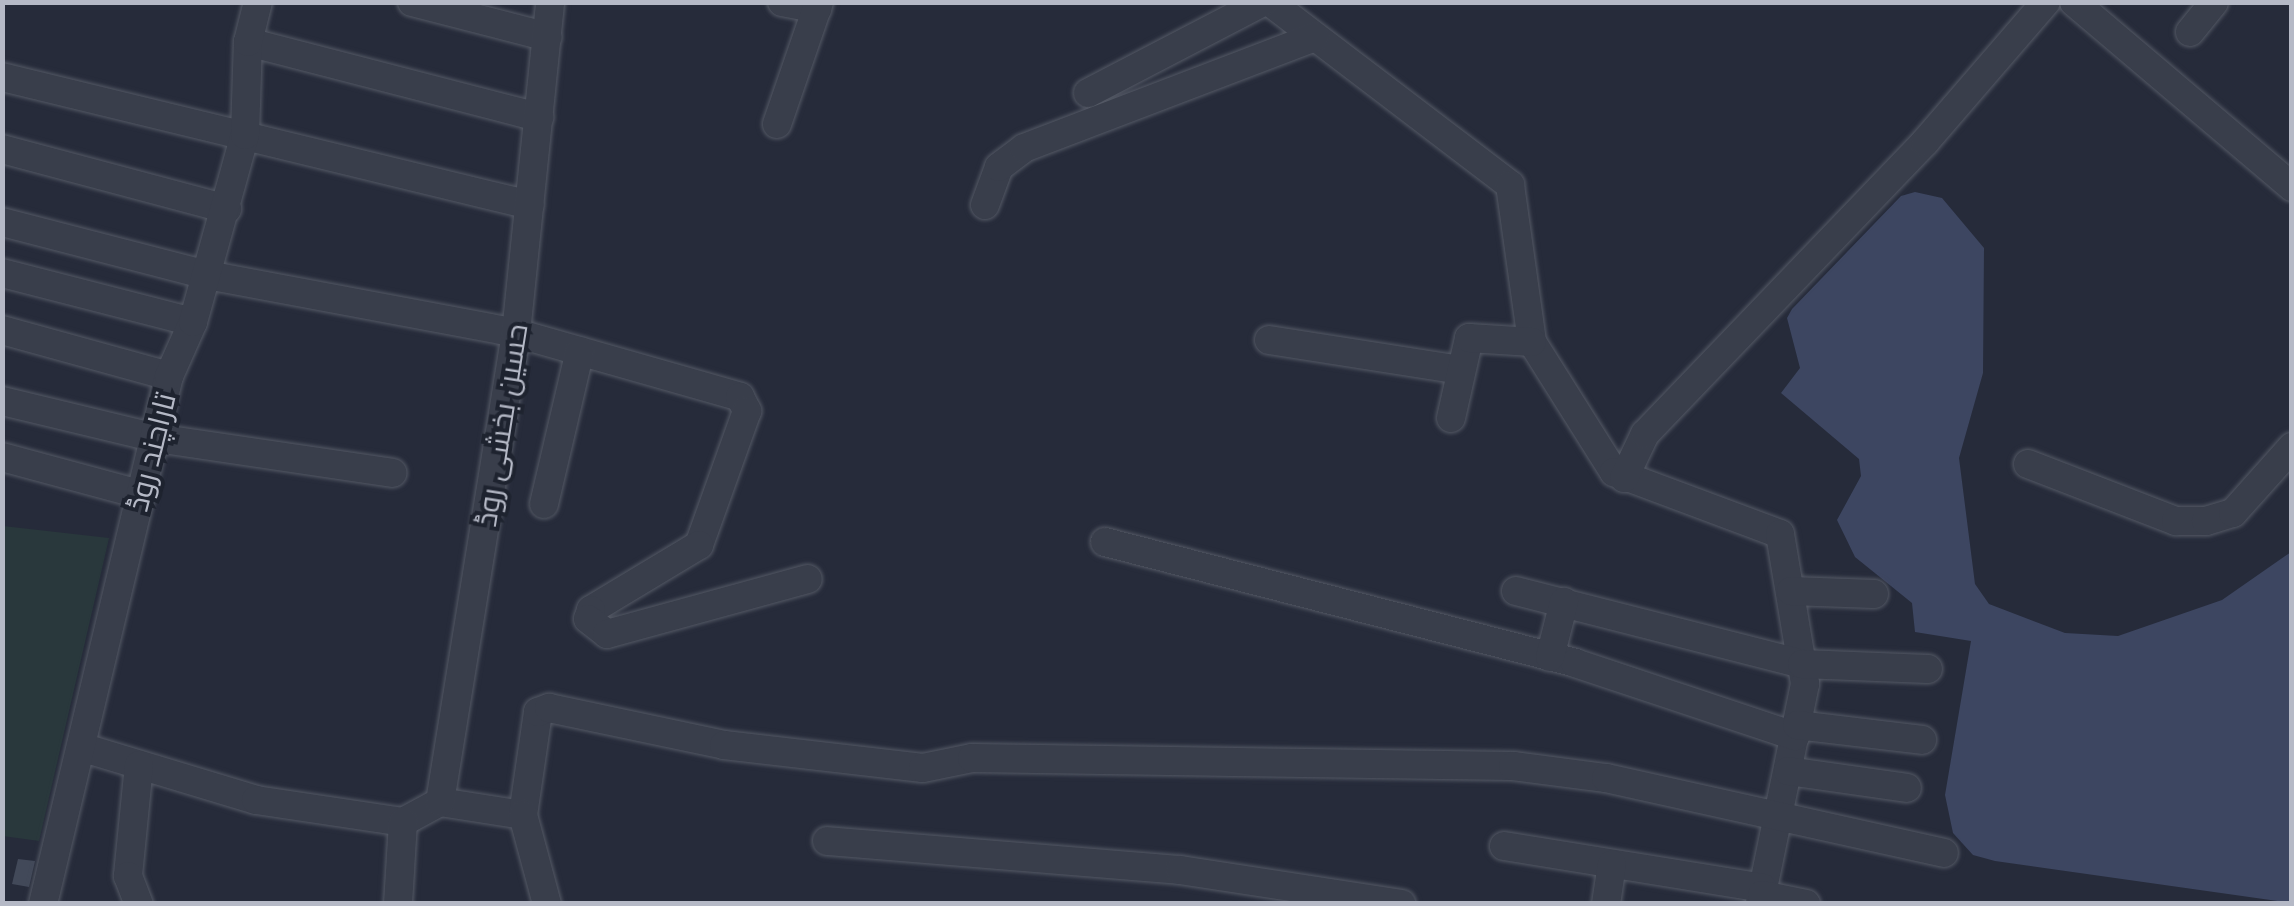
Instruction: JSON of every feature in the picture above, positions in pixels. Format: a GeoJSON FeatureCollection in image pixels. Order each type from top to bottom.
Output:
{"type":"FeatureCollection","features":[{"type":"Feature","properties":{"kind":"street","name":"تاراچند روڈ"},"geometry":{"type":"LineString","coordinates":[[43,904],[84,748],[169,376],[193,322],[245,135],[248,42],[258,2]]}},
{"type":"Feature","properties":{"kind":"street"},"geometry":{"type":"LineString","coordinates":[[412,2],[548,37]]}},
{"type":"Feature","properties":{"kind":"street","name":"حسین بخشی روڈ"},"geometry":{"type":"LineString","coordinates":[[440,802],[516,333],[550,2]]}},
{"type":"Feature","properties":{"kind":"street"},"geometry":{"type":"LineString","coordinates":[[776,124],[818,6],[782,2]]}},
{"type":"Feature","properties":{"kind":"street"},"geometry":{"type":"LineString","coordinates":[[1088,94],[1266,2],[1510,185],[1532,342],[1604,461],[1624,478],[1774,527],[1802,664],[1796,731],[1762,896]]}},
{"type":"Feature","properties":{"kind":"street"},"geometry":{"type":"LineString","coordinates":[[1624,478],[1645,434],[1926,142],[2046,2]]}},
{"type":"Feature","properties":{"kind":"street"},"geometry":{"type":"LineString","coordinates":[[2074,2],[2292,187]]}},
{"type":"Feature","properties":{"kind":"street"},"geometry":{"type":"LineString","coordinates":[[2190,32],[2214,2]]}},
{"type":"Feature","properties":{"kind":"street"},"geometry":{"type":"LineString","coordinates":[[985,205],[999,167],[1024,148],[1315,37]]}},
{"type":"Feature","properties":{"kind":"street"},"geometry":{"type":"LineString","coordinates":[[248,42],[539,117]]}},
{"type":"Feature","properties":{"kind":"street"},"geometry":{"type":"LineString","coordinates":[[2,76],[530,205]]}},
{"type":"Feature","properties":{"kind":"street"},"geometry":{"type":"LineString","coordinates":[[2,149],[227,208]]}},
{"type":"Feature","properties":{"kind":"street"},"geometry":{"type":"LineString","coordinates":[[2,222],[207,275],[516,333],[740,397],[747,411],[698,545],[591,610],[597,634],[808,578]]}},
{"type":"Feature","properties":{"kind":"street"},"geometry":{"type":"LineString","coordinates":[[2,273],[193,322]]}},
{"type":"Feature","properties":{"kind":"street"},"geometry":{"type":"LineString","coordinates":[[2,330],[169,376]]}},
{"type":"Feature","properties":{"kind":"street"},"geometry":{"type":"LineString","coordinates":[[1450,418],[1468,338],[1532,342]]}},
{"type":"Feature","properties":{"kind":"street"},"geometry":{"type":"LineString","coordinates":[[1269,340],[1460,370]]}},
{"type":"Feature","properties":{"kind":"street"},"geometry":{"type":"LineString","coordinates":[[544,504],[580,351]]}},
{"type":"Feature","properties":{"kind":"street"},"geometry":{"type":"LineString","coordinates":[[2,402],[156,438],[392,473]]}},
{"type":"Feature","properties":{"kind":"street"},"geometry":{"type":"LineString","coordinates":[[2028,464],[2176,520],[2206,521],[2233,512],[2292,447]]}},
{"type":"Feature","properties":{"kind":"street"},"geometry":{"type":"LineString","coordinates":[[2,457],[139,494]]}},
{"type":"Feature","properties":{"kind":"street"},"geometry":{"type":"LineString","coordinates":[[1105,542],[1550,657],[1796,731],[1922,740]]}},
{"type":"Feature","properties":{"kind":"street"},"geometry":{"type":"LineString","coordinates":[[1516,591],[1802,664],[1928,668]]}},
{"type":"Feature","properties":{"kind":"street"},"geometry":{"type":"LineString","coordinates":[[1790,592],[1874,594]]}},
{"type":"Feature","properties":{"kind":"street"},"geometry":{"type":"LineString","coordinates":[[1550,657],[1564,602]]}},
{"type":"Feature","properties":{"kind":"street"},"geometry":{"type":"LineString","coordinates":[[547,904],[522,815],[538,712],[549,708],[724,744],[923,768],[972,758],[1512,766],[1606,778],[1944,853]]}},
{"type":"Feature","properties":{"kind":"street"},"geometry":{"type":"LineString","coordinates":[[84,748],[256,800],[403,822],[440,802],[522,815]]}},
{"type":"Feature","properties":{"kind":"street"},"geometry":{"type":"LineString","coordinates":[[139,765],[128,876],[139,904]]}},
{"type":"Feature","properties":{"kind":"street"},"geometry":{"type":"LineString","coordinates":[[1788,771],[1907,788]]}},
{"type":"Feature","properties":{"kind":"street"},"geometry":{"type":"LineString","coordinates":[[398,904],[403,822]]}},
{"type":"Feature","properties":{"kind":"street"},"geometry":{"type":"LineString","coordinates":[[827,841],[1180,870],[1401,904]]}},
{"type":"Feature","properties":{"kind":"street"},"geometry":{"type":"LineString","coordinates":[[1504,846],[1806,904]]}},
{"type":"Feature","properties":{"kind":"street"},"geometry":{"type":"LineString","coordinates":[[1606,904],[1612,864]]}},
{"type":"Feature","properties":{"kind":"shaded area"},"geometry":{"type":"Polygon","coordinates":[[[3,526],[109,538],[39,841],[3,836],[3,526]]]}},
{"type":"Feature","properties":{"kind":"water"},"geometry":{"type":"Polygon","coordinates":[[[1915,192],[1942,198],[1984,248],[1983,373],[1959,458],[1975,584],[1989,604],[2065,633],[2118,636],[2222,600],[2291,552],[2291,903],[1995,861],[1973,855],[1953,833],[1945,795],[1971,641],[1915,632],[1912,603],[1855,557],[1837,520],[1861,476],[1859,459],[1781,393],[1800,368],[1787,318],[1792,309],[1901,196],[1915,192]]]}},
{"type":"Feature","properties":{"kind":"building"},"geometry":{"type":"Polygon","coordinates":[[[18,859],[35,861],[29,887],[12,884],[18,859]]]}}]}
